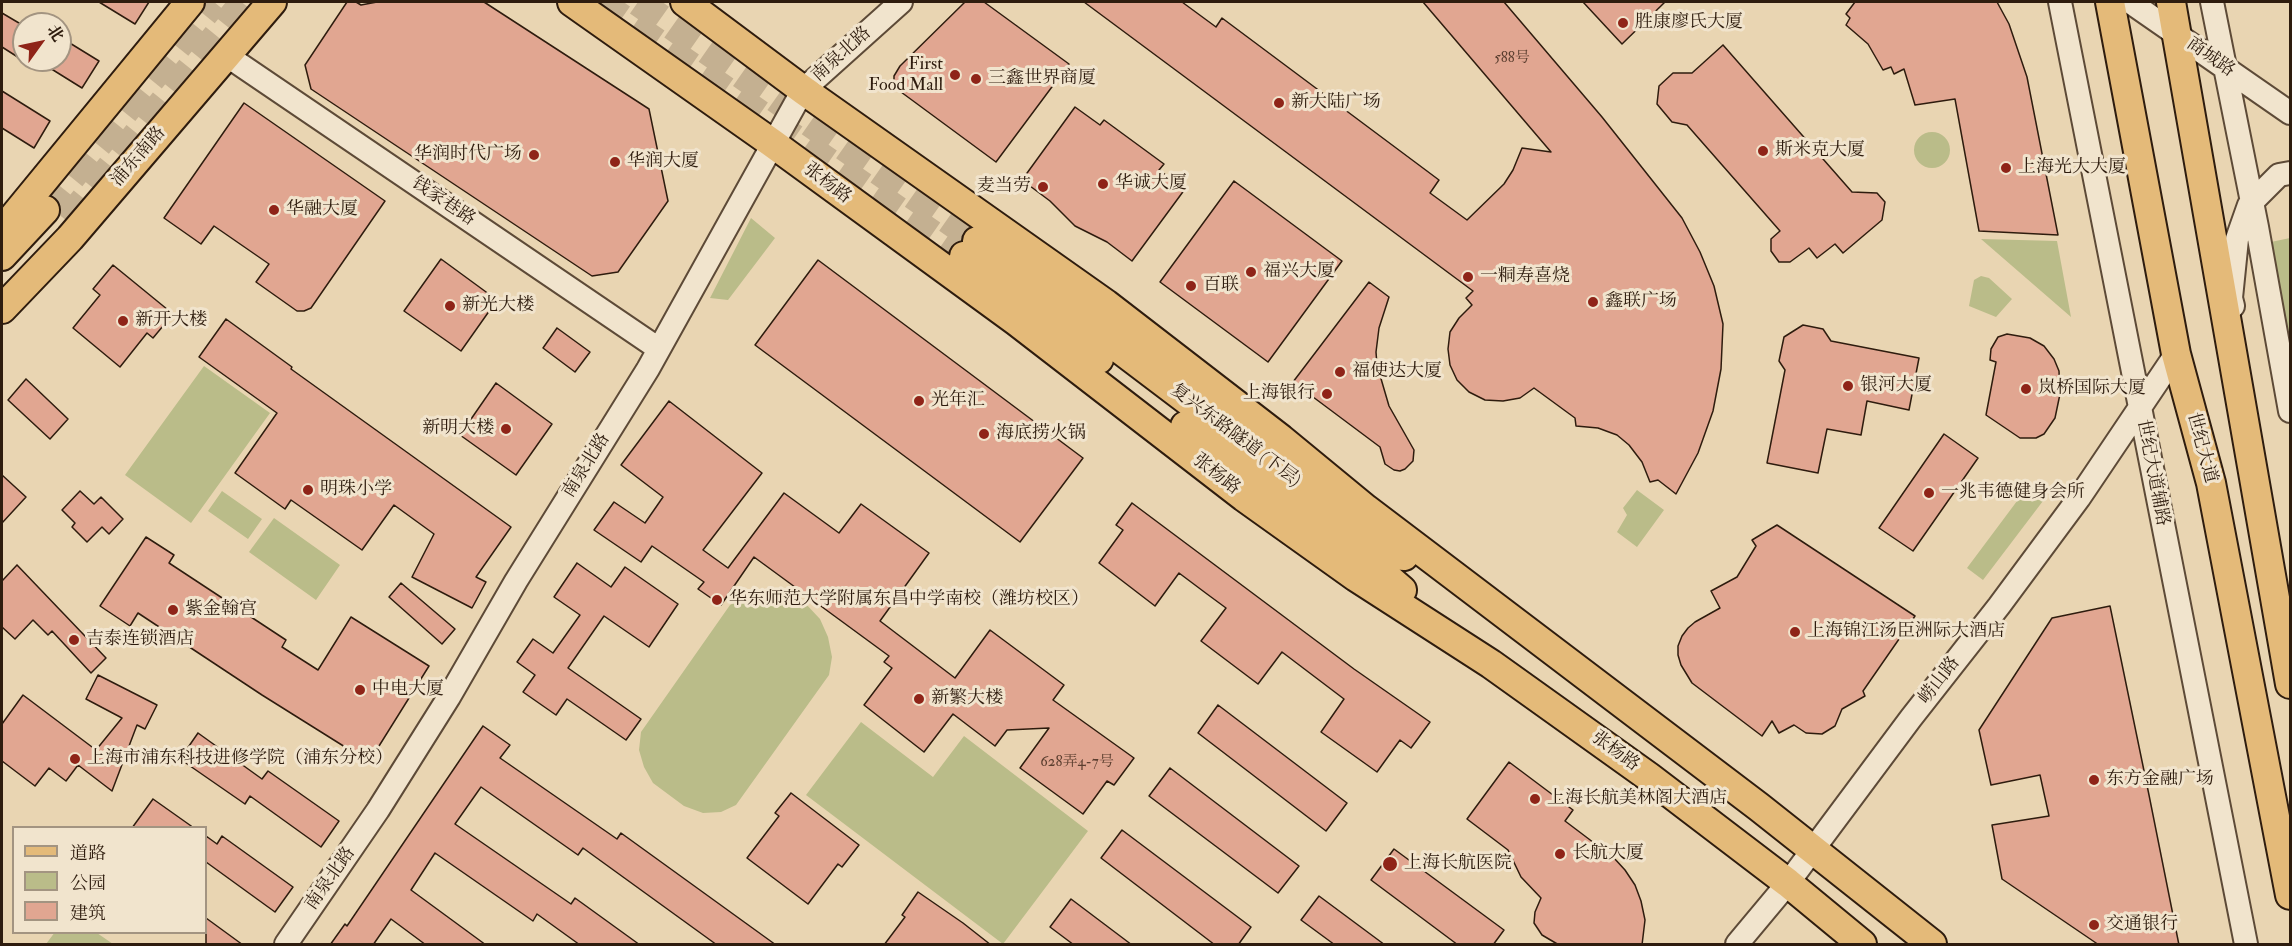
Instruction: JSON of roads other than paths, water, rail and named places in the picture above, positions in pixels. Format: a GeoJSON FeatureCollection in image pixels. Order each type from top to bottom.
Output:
{"type":"FeatureCollection","features":[{"type":"Feature","properties":{"kind":"main road"},"geometry":{"type":"LineString","coordinates":[[2,231],[190,2]]}},
{"type":"Feature","properties":{"kind":"main road","name":"浦东南路"},"geometry":{"type":"LineString","coordinates":[[2,309],[70,238],[272,2]]}},
{"type":"Feature","properties":{"kind":"main road","name":"张杨路"},"geometry":{"type":"LineString","coordinates":[[572,2],[772,143],[1016,321],[1244,497],[1356,577],[1491,664],[1649,777],[1788,883],[1862,945]]}},
{"type":"Feature","properties":{"kind":"main road"},"geometry":{"type":"LineString","coordinates":[[685,2],[803,90],[1106,304],[1281,439],[1366,509],[1627,705],[1932,945]]}},
{"type":"Feature","properties":{"kind":"main road","name":"世纪大道"},"geometry":{"type":"LineString","coordinates":[[2110,2],[2176,354],[2211,483],[2290,895]]}},
{"type":"Feature","properties":{"kind":"main road"},"geometry":{"type":"LineString","coordinates":[[2171,2],[2290,684]]}},
{"type":"Feature","properties":{"kind":"main road"},"geometry":{"type":"LineString","coordinates":[[2,256],[55,216],[2,296]]}},
{"type":"Feature","properties":{"kind":"main road","name":"复兴东路隧道 (下层)"},"geometry":{"type":"LineString","coordinates":[[1470,652],[1365,558],[1249,475],[971,248],[1360,531],[1504,614]]}},
{"type":"Feature","properties":{"kind":"street","name":"南泉北路"},"geometry":{"type":"LineString","coordinates":[[286,945],[390,791],[449,697],[516,581],[659,350],[803,90],[902,2]]}},
{"type":"Feature","properties":{"kind":"street","name":"世纪大道辅路"},"geometry":{"type":"LineString","coordinates":[[2060,2],[2246,945]]}},
{"type":"Feature","properties":{"kind":"street","name":"商城路"},"geometry":{"type":"LineString","coordinates":[[2130,2],[2290,113]]}},
{"type":"Feature","properties":{"kind":"street"},"geometry":{"type":"LineString","coordinates":[[2212,2],[2253,202],[2290,411]]}},
{"type":"Feature","properties":{"kind":"street","name":"钱家巷路"},"geometry":{"type":"LineString","coordinates":[[226,55],[659,350]]}},
{"type":"Feature","properties":{"kind":"street"},"geometry":{"type":"LineString","coordinates":[[2264,530],[2232,298],[2236,239],[2253,202],[2279,175],[2290,173]]}},
{"type":"Feature","properties":{"kind":"street","name":"崂山路"},"geometry":{"type":"LineString","coordinates":[[1737,945],[1788,883],[1911,718],[1999,606],[2079,498],[2176,354]]}},
{"type":"Feature","properties":{"kind":"tunnel"},"geometry":{"type":"LineString","coordinates":[[45,210],[214,2]]}},
{"type":"Feature","properties":{"kind":"tunnel"},"geometry":{"type":"LineString","coordinates":[[67,221],[244,2]]}},
{"type":"Feature","properties":{"kind":"tunnel"},"geometry":{"type":"LineString","coordinates":[[599,2],[964,256]]}},
{"type":"Feature","properties":{"kind":"tunnel"},"geometry":{"type":"LineString","coordinates":[[638,2],[971,236]]}},
{"type":"Feature","properties":{"kind":"place","name":"胜康廖氏大厦"},"geometry":{"type":"Point","coordinates":[1623,23]}},
{"type":"Feature","properties":{"kind":"place","name":"First Food Mall"},"geometry":{"type":"Point","coordinates":[955,75]}},
{"type":"Feature","properties":{"kind":"place","name":"三鑫世界商厦"},"geometry":{"type":"Point","coordinates":[976,79]}},
{"type":"Feature","properties":{"kind":"place","name":"新大陆广场"},"geometry":{"type":"Point","coordinates":[1279,103]}},
{"type":"Feature","properties":{"kind":"place","name":"斯米克大厦"},"geometry":{"type":"Point","coordinates":[1763,151]}},
{"type":"Feature","properties":{"kind":"place","name":"华润时代广场"},"geometry":{"type":"Point","coordinates":[534,155]}},
{"type":"Feature","properties":{"kind":"place","name":"华润大厦"},"geometry":{"type":"Point","coordinates":[615,162]}},
{"type":"Feature","properties":{"kind":"place","name":"上海光大大厦"},"geometry":{"type":"Point","coordinates":[2006,168]}},
{"type":"Feature","properties":{"kind":"place","name":"华诚大厦"},"geometry":{"type":"Point","coordinates":[1103,184]}},
{"type":"Feature","properties":{"kind":"place","name":"麦当劳"},"geometry":{"type":"Point","coordinates":[1043,187]}},
{"type":"Feature","properties":{"kind":"place","name":"华融大厦"},"geometry":{"type":"Point","coordinates":[274,210]}},
{"type":"Feature","properties":{"kind":"place","name":"福兴大厦"},"geometry":{"type":"Point","coordinates":[1251,272]}},
{"type":"Feature","properties":{"kind":"place","name":"一粡寿喜烧"},"geometry":{"type":"Point","coordinates":[1468,277]}},
{"type":"Feature","properties":{"kind":"place","name":"百联"},"geometry":{"type":"Point","coordinates":[1191,286]}},
{"type":"Feature","properties":{"kind":"place","name":"鑫联广场"},"geometry":{"type":"Point","coordinates":[1593,302]}},
{"type":"Feature","properties":{"kind":"place","name":"新光大楼"},"geometry":{"type":"Point","coordinates":[450,306]}},
{"type":"Feature","properties":{"kind":"place","name":"新开大楼"},"geometry":{"type":"Point","coordinates":[123,321]}},
{"type":"Feature","properties":{"kind":"place","name":"福使达大厦"},"geometry":{"type":"Point","coordinates":[1340,372]}},
{"type":"Feature","properties":{"kind":"place","name":"银河大厦"},"geometry":{"type":"Point","coordinates":[1848,386]}},
{"type":"Feature","properties":{"kind":"place","name":"岚桥国际大厦"},"geometry":{"type":"Point","coordinates":[2026,389]}},
{"type":"Feature","properties":{"kind":"place","name":"上海银行"},"geometry":{"type":"Point","coordinates":[1327,394]}},
{"type":"Feature","properties":{"kind":"place","name":"光年汇"},"geometry":{"type":"Point","coordinates":[919,401]}},
{"type":"Feature","properties":{"kind":"place","name":"新明大楼"},"geometry":{"type":"Point","coordinates":[506,429]}},
{"type":"Feature","properties":{"kind":"place","name":"海底捞火锅"},"geometry":{"type":"Point","coordinates":[984,434]}},
{"type":"Feature","properties":{"kind":"place","name":"明珠小学"},"geometry":{"type":"Point","coordinates":[308,490]}},
{"type":"Feature","properties":{"kind":"place","name":"一兆韦德健身会所"},"geometry":{"type":"Point","coordinates":[1929,493]}},
{"type":"Feature","properties":{"kind":"place","name":"华东师范大学附属东昌中学南校（潍坊校区）"},"geometry":{"type":"Point","coordinates":[717,600]}},
{"type":"Feature","properties":{"kind":"place","name":"紫金翰宫"},"geometry":{"type":"Point","coordinates":[173,610]}},
{"type":"Feature","properties":{"kind":"place","name":"上海锦江汤臣洲际大酒店"},"geometry":{"type":"Point","coordinates":[1795,632]}},
{"type":"Feature","properties":{"kind":"place","name":"吉泰连锁酒店"},"geometry":{"type":"Point","coordinates":[74,640]}},
{"type":"Feature","properties":{"kind":"place","name":"中电大厦"},"geometry":{"type":"Point","coordinates":[360,690]}},
{"type":"Feature","properties":{"kind":"place","name":"新繁大楼"},"geometry":{"type":"Point","coordinates":[919,699]}},
{"type":"Feature","properties":{"kind":"place","name":"上海市浦东科技进修学院（浦东分校）"},"geometry":{"type":"Point","coordinates":[75,759]}},
{"type":"Feature","properties":{"kind":"place","name":"东方金融广场"},"geometry":{"type":"Point","coordinates":[2094,780]}},
{"type":"Feature","properties":{"kind":"place","name":"上海长航美林阁大酒店"},"geometry":{"type":"Point","coordinates":[1535,799]}},
{"type":"Feature","properties":{"kind":"place","name":"长航大厦"},"geometry":{"type":"Point","coordinates":[1560,854]}},
{"type":"Feature","properties":{"kind":"place","name":"上海长航医院"},"geometry":{"type":"Point","coordinates":[1390,864]}},
{"type":"Feature","properties":{"kind":"place","name":"交通银行"},"geometry":{"type":"Point","coordinates":[2094,925]}}]}
